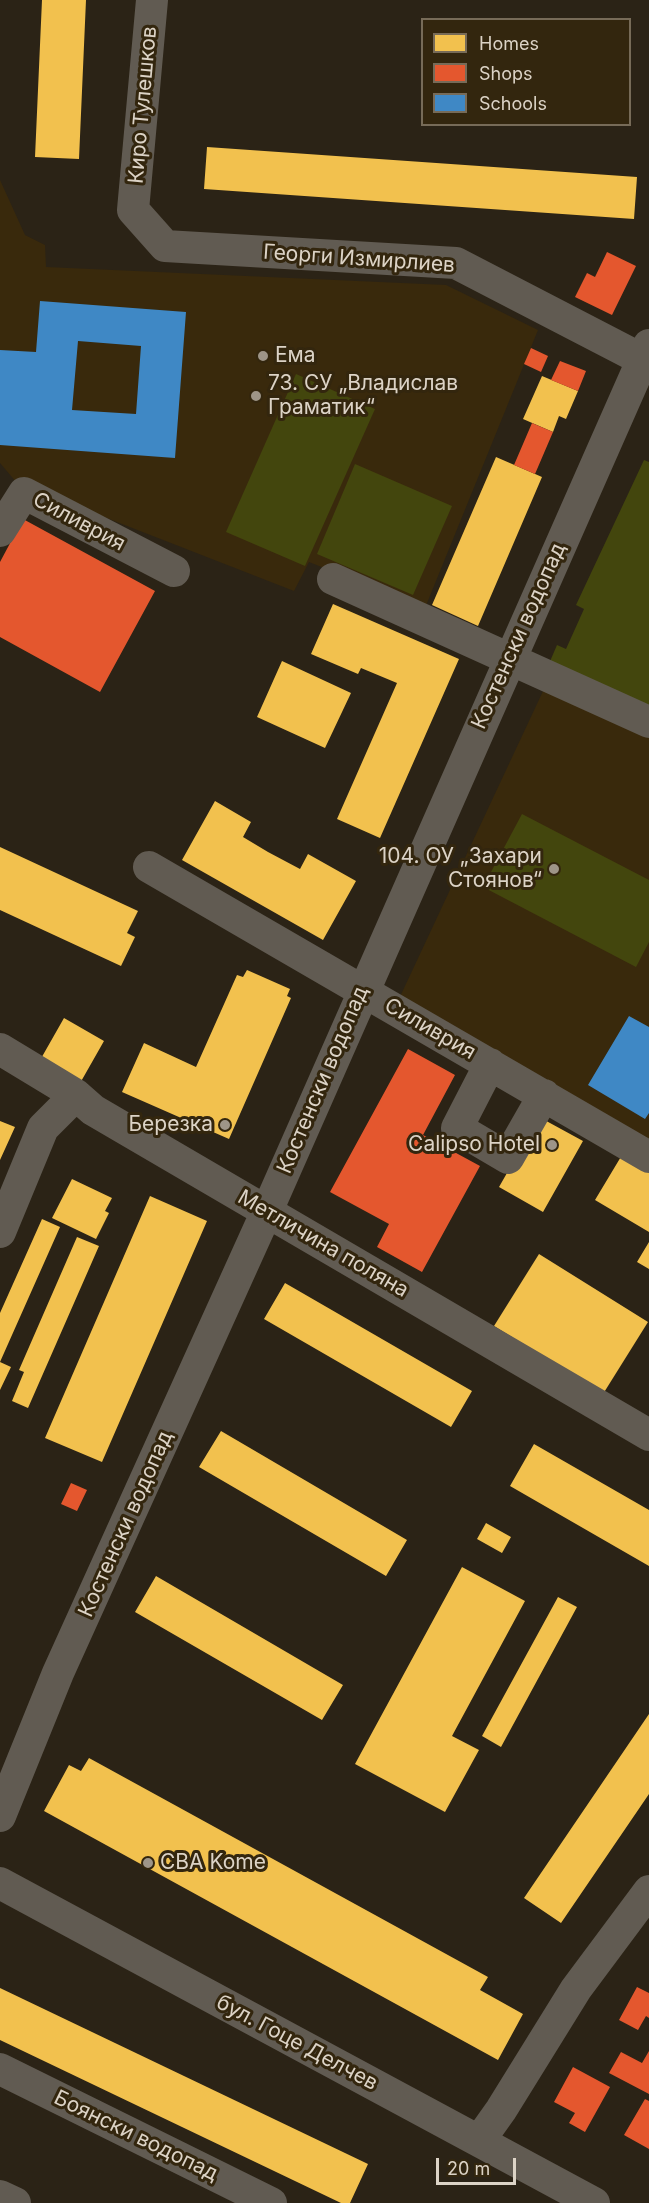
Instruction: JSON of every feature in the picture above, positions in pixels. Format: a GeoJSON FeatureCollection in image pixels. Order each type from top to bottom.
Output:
{"type":"FeatureCollection","features":[{"type":"Feature","properties":{"kind":"street","name":"Киро Тулешков"},"geometry":{"type":"LineString","coordinates":[[133,210],[152,0]]}},
{"type":"Feature","properties":{"kind":"street","name":"Георги Измирлиев"},"geometry":{"type":"LineString","coordinates":[[133,210],[165,246],[456,263],[647,356]]}},
{"type":"Feature","properties":{"kind":"street","name":"Костенски водопад"},"geometry":{"type":"LineString","coordinates":[[0,1816],[43,1707],[267,1211],[508,660],[647,356]]}},
{"type":"Feature","properties":{"kind":"street","name":"Силиврия"},"geometry":{"type":"LineString","coordinates":[[0,531],[24,493],[174,572]]}},
{"type":"Feature","properties":{"kind":"street"},"geometry":{"type":"LineString","coordinates":[[333,579],[649,722]]}},
{"type":"Feature","properties":{"kind":"street","name":"Силиврия"},"geometry":{"type":"LineString","coordinates":[[149,867],[649,1157]]}},
{"type":"Feature","properties":{"kind":"street","name":"Метличина поляна"},"geometry":{"type":"LineString","coordinates":[[0,1049],[76,1095],[93,1110],[649,1435]]}},
{"type":"Feature","properties":{"kind":"street"},"geometry":{"type":"LineString","coordinates":[[490,1064],[457,1128],[508,1158],[544,1095]]}},
{"type":"Feature","properties":{"kind":"street"},"geometry":{"type":"LineString","coordinates":[[0,1232],[43,1128],[76,1095]]}},
{"type":"Feature","properties":{"kind":"street"},"geometry":{"type":"LineString","coordinates":[[0,1752],[43,1707]]}},
{"type":"Feature","properties":{"kind":"street","name":"бул. Гоце Делчев"},"geometry":{"type":"LineString","coordinates":[[0,1882],[594,2203]]}},
{"type":"Feature","properties":{"kind":"street"},"geometry":{"type":"LineString","coordinates":[[479,2141],[501,2110],[576,1989],[649,1891]]}},
{"type":"Feature","properties":{"kind":"street","name":"Боянски водопад"},"geometry":{"type":"LineString","coordinates":[[0,2069],[271,2203]]}},
{"type":"Feature","properties":{"kind":"street"},"geometry":{"type":"LineString","coordinates":[[0,2196],[15,2203]]}},
{"type":"Feature","properties":{"kind":"shaded area","name":"73. СУ „Владислав Граматик“"},"geometry":{"type":"Polygon","coordinates":[[[0,180],[25,235],[45,245],[46,267],[446,285],[538,330],[425,608],[309,562],[294,591],[17,483],[0,463],[0,180]]]}},
{"type":"Feature","properties":{"kind":"shaded area"},"geometry":{"type":"Polygon","coordinates":[[[296,374],[375,409],[305,566],[226,532],[296,374]]]}},
{"type":"Feature","properties":{"kind":"shaded area"},"geometry":{"type":"Polygon","coordinates":[[[644,460],[649,462],[649,715],[548,666],[557,645],[566,649],[584,609],[576,605],[644,460]]]}},
{"type":"Feature","properties":{"kind":"shaded area"},"geometry":{"type":"Polygon","coordinates":[[[355,464],[452,506],[413,595],[317,554],[355,464]]]}},
{"type":"Feature","properties":{"kind":"shaded area","name":"104. ОУ „Захари Стоянов“"},"geometry":{"type":"Polygon","coordinates":[[[544,689],[649,737],[649,1144],[398,1001],[544,689]]]}},
{"type":"Feature","properties":{"kind":"shaded area"},"geometry":{"type":"Polygon","coordinates":[[[522,814],[649,880],[649,942],[636,967],[483,887],[522,814]]]}},
{"type":"Feature","properties":{"kind":"building: Homes"},"geometry":{"type":"Polygon","coordinates":[[[42,0],[86,0],[79,159],[35,157],[42,0]]]}},
{"type":"Feature","properties":{"kind":"building: Homes"},"geometry":{"type":"Polygon","coordinates":[[[207,147],[637,177],[634,219],[204,189],[207,147]]]}},
{"type":"Feature","properties":{"kind":"building: Homes"},"geometry":{"type":"Polygon","coordinates":[[[542,376],[578,391],[566,419],[559,416],[553,432],[523,419],[542,376]]]}},
{"type":"Feature","properties":{"kind":"building: Homes"},"geometry":{"type":"Polygon","coordinates":[[[496,457],[542,477],[478,626],[432,605],[496,457]]]}},
{"type":"Feature","properties":{"kind":"building: Homes"},"geometry":{"type":"Polygon","coordinates":[[[333,604],[459,659],[380,838],[337,819],[397,683],[361,668],[358,674],[311,654],[333,604]]]}},
{"type":"Feature","properties":{"kind":"building: Homes"},"geometry":{"type":"Polygon","coordinates":[[[282,661],[351,693],[325,748],[257,717],[282,661]]]}},
{"type":"Feature","properties":{"kind":"building: Homes"},"geometry":{"type":"Polygon","coordinates":[[[215,801],[251,822],[243,837],[268,852],[300,869],[308,854],[356,881],[323,940],[182,860],[215,801]]]}},
{"type":"Feature","properties":{"kind":"building: Homes"},"geometry":{"type":"Polygon","coordinates":[[[0,847],[138,911],[127,933],[135,937],[121,966],[0,910],[0,847]]]}},
{"type":"Feature","properties":{"kind":"building: Homes"},"geometry":{"type":"Polygon","coordinates":[[[247,970],[290,989],[287,996],[291,998],[229,1139],[122,1092],[144,1043],[196,1067],[237,975],[243,977],[247,970]]]}},
{"type":"Feature","properties":{"kind":"building: Homes"},"geometry":{"type":"Polygon","coordinates":[[[64,1018],[104,1041],[79,1085],[39,1062],[64,1018]]]}},
{"type":"Feature","properties":{"kind":"building: Homes"},"geometry":{"type":"Polygon","coordinates":[[[539,1117],[583,1141],[543,1212],[499,1187],[539,1117]]]}},
{"type":"Feature","properties":{"kind":"building: Homes"},"geometry":{"type":"Polygon","coordinates":[[[0,1121],[15,1127],[0,1160],[0,1121]]]}},
{"type":"Feature","properties":{"kind":"building: Homes"},"geometry":{"type":"Polygon","coordinates":[[[622,1155],[649,1171],[649,1232],[595,1200],[622,1155]]]}},
{"type":"Feature","properties":{"kind":"building: Homes"},"geometry":{"type":"Polygon","coordinates":[[[72,1179],[112,1198],[105,1211],[109,1213],[96,1239],[52,1218],[72,1179]]]}},
{"type":"Feature","properties":{"kind":"building: Homes"},"geometry":{"type":"Polygon","coordinates":[[[150,1196],[207,1221],[102,1462],[45,1438],[150,1196]]]}},
{"type":"Feature","properties":{"kind":"building: Homes"},"geometry":{"type":"Polygon","coordinates":[[[42,1219],[60,1227],[0,1362],[0,1313],[42,1219]]]}},
{"type":"Feature","properties":{"kind":"building: Homes"},"geometry":{"type":"Polygon","coordinates":[[[77,1237],[99,1246],[28,1408],[12,1401],[24,1372],[19,1370],[77,1237]]]}},
{"type":"Feature","properties":{"kind":"building: Homes"},"geometry":{"type":"Polygon","coordinates":[[[649,1242],[649,1269],[637,1262],[649,1242]]]}},
{"type":"Feature","properties":{"kind":"building: Homes"},"geometry":{"type":"Polygon","coordinates":[[[539,1254],[648,1322],[603,1394],[494,1326],[539,1254]]]}},
{"type":"Feature","properties":{"kind":"building: Homes"},"geometry":{"type":"Polygon","coordinates":[[[285,1283],[472,1391],[451,1427],[264,1319],[285,1283]]]}},
{"type":"Feature","properties":{"kind":"building: Homes"},"geometry":{"type":"Polygon","coordinates":[[[0,1362],[11,1367],[0,1390],[0,1362]]]}},
{"type":"Feature","properties":{"kind":"building: Homes"},"geometry":{"type":"Polygon","coordinates":[[[221,1431],[407,1540],[386,1576],[199,1467],[221,1431]]]}},
{"type":"Feature","properties":{"kind":"building: Homes"},"geometry":{"type":"Polygon","coordinates":[[[534,1444],[649,1510],[649,1566],[510,1486],[534,1444]]]}},
{"type":"Feature","properties":{"kind":"building: Homes"},"geometry":{"type":"Polygon","coordinates":[[[486,1523],[511,1537],[502,1553],[477,1539],[486,1523]]]}},
{"type":"Feature","properties":{"kind":"building: Homes"},"geometry":{"type":"Polygon","coordinates":[[[462,1567],[525,1601],[452,1736],[479,1750],[445,1812],[355,1764],[462,1567]]]}},
{"type":"Feature","properties":{"kind":"building: Homes"},"geometry":{"type":"Polygon","coordinates":[[[156,1576],[343,1685],[322,1720],[135,1612],[156,1576]]]}},
{"type":"Feature","properties":{"kind":"building: Homes"},"geometry":{"type":"Polygon","coordinates":[[[558,1597],[577,1607],[501,1747],[482,1736],[558,1597]]]}},
{"type":"Feature","properties":{"kind":"building: Homes"},"geometry":{"type":"Polygon","coordinates":[[[649,1714],[649,1794],[561,1923],[524,1898],[649,1714]]]}},
{"type":"Feature","properties":{"kind":"building: Homes"},"geometry":{"type":"Polygon","coordinates":[[[89,1758],[488,1977],[480,1990],[523,2014],[498,2060],[44,1811],[69,1765],[81,1771],[89,1758]]]}},
{"type":"Feature","properties":{"kind":"building: Homes"},"geometry":{"type":"Polygon","coordinates":[[[0,1988],[368,2164],[350,2203],[341,2203],[0,2040],[0,1988]]]}},
{"type":"Feature","properties":{"kind":"building: Shops"},"geometry":{"type":"Polygon","coordinates":[[[607,252],[636,266],[612,315],[575,297],[587,273],[595,277],[607,252]]]}},
{"type":"Feature","properties":{"kind":"building: Shops"},"geometry":{"type":"Polygon","coordinates":[[[531,348],[548,356],[541,372],[524,364],[531,348]]]}},
{"type":"Feature","properties":{"kind":"building: Shops"},"geometry":{"type":"Polygon","coordinates":[[[560,361],[586,371],[578,391],[551,380],[560,361]]]}},
{"type":"Feature","properties":{"kind":"building: Shops"},"geometry":{"type":"Polygon","coordinates":[[[532,423],[553,432],[535,474],[514,465],[532,423]]]}},
{"type":"Feature","properties":{"kind":"building: Shops"},"geometry":{"type":"Polygon","coordinates":[[[23,519],[155,591],[100,692],[0,637],[0,562],[23,519]]]}},
{"type":"Feature","properties":{"kind":"building: Shops"},"geometry":{"type":"Polygon","coordinates":[[[408,1049],[455,1075],[423,1135],[480,1166],[422,1272],[377,1247],[389,1224],[330,1192],[408,1049]]]}},
{"type":"Feature","properties":{"kind":"building: Shops"},"geometry":{"type":"Polygon","coordinates":[[[71,1483],[87,1490],[77,1511],[61,1504],[71,1483]]]}},
{"type":"Feature","properties":{"kind":"building: Shops"},"geometry":{"type":"Polygon","coordinates":[[[637,1987],[649,1993],[649,2018],[646,2016],[638,2030],[619,2020],[637,1987]]]}},
{"type":"Feature","properties":{"kind":"building: Shops"},"geometry":{"type":"Polygon","coordinates":[[[649,2051],[649,2094],[609,2073],[621,2052],[642,2063],[649,2051]]]}},
{"type":"Feature","properties":{"kind":"building: Shops"},"geometry":{"type":"Polygon","coordinates":[[[573,2067],[610,2087],[585,2132],[569,2123],[575,2113],[554,2102],[573,2067]]]}},
{"type":"Feature","properties":{"kind":"building: Shops"},"geometry":{"type":"Polygon","coordinates":[[[645,2099],[649,2101],[649,2149],[624,2135],[645,2099]]]}},
{"type":"Feature","properties":{"kind":"building: Schools"},"geometry":{"type":"Polygon","coordinates":[[[40,301],[186,312],[175,458],[0,445],[0,350],[36,352],[40,301]],[[78,341],[72,410],[136,414],[141,346],[78,341]]]}},
{"type":"Feature","properties":{"kind":"building: Schools"},"geometry":{"type":"Polygon","coordinates":[[[629,1016],[649,1027],[649,1113],[645,1119],[588,1085],[629,1016]]]}},
{"type":"Feature","properties":{"kind":"place","name":"Ема"},"geometry":{"type":"Point","coordinates":[263,356]}},
{"type":"Feature","properties":{"kind":"place","name":"73. СУ „Владислав Граматик“"},"geometry":{"type":"Point","coordinates":[256,396]}},
{"type":"Feature","properties":{"kind":"place","name":"104. ОУ „Захари Стоянов“"},"geometry":{"type":"Point","coordinates":[554,869]}},
{"type":"Feature","properties":{"kind":"place","name":"Березка"},"geometry":{"type":"Point","coordinates":[225,1125]}},
{"type":"Feature","properties":{"kind":"place","name":"Calipso Hotel"},"geometry":{"type":"Point","coordinates":[552,1145]}},
{"type":"Feature","properties":{"kind":"place","name":"CBA Kome"},"geometry":{"type":"Point","coordinates":[148,1863]}}]}
